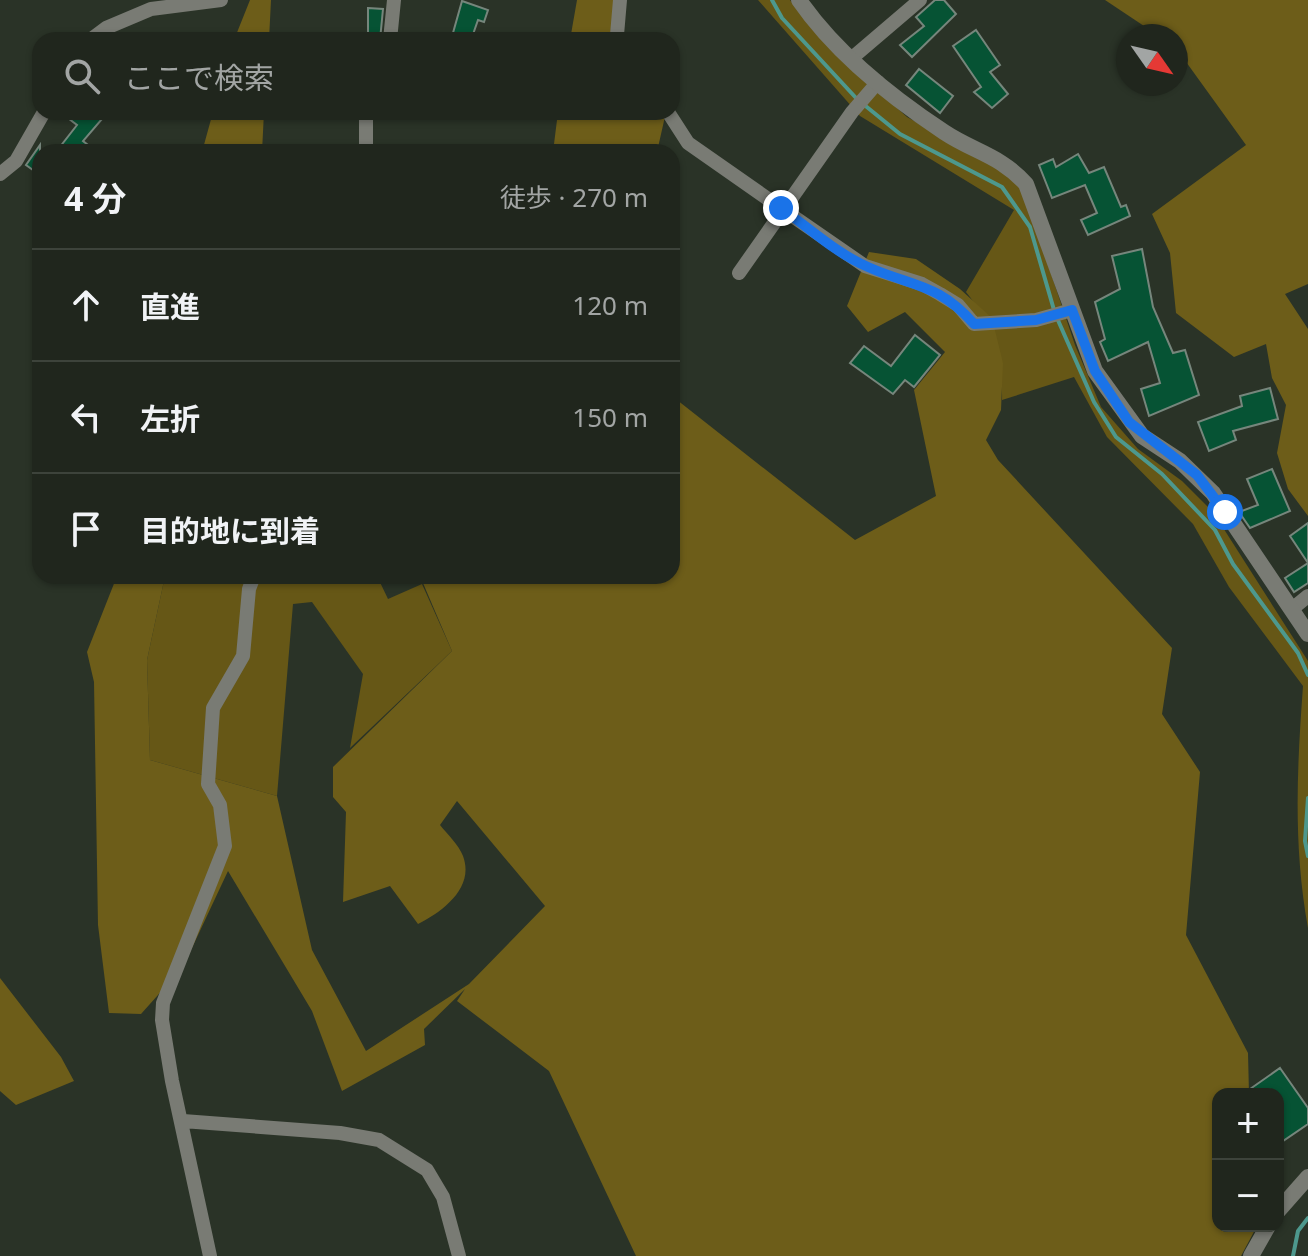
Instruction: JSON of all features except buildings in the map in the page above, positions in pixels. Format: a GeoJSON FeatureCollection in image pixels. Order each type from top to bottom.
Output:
{"type":"FeatureCollection","features":[{"type":"Feature","properties":{"kind":"street"},"geometry":{"type":"LineString","coordinates":[[101,32],[151,9],[221,0]]}},
{"type":"Feature","properties":{"kind":"street"},"geometry":{"type":"LineString","coordinates":[[391,32],[394,0]]}},
{"type":"Feature","properties":{"kind":"street"},"geometry":{"type":"LineString","coordinates":[[617,32],[620,0]]}},
{"type":"Feature","properties":{"kind":"street"},"geometry":{"type":"LineString","coordinates":[[799,0],[818,25],[878,82],[946,133],[1002,161],[1026,184],[1095,371],[1142,436],[1180,461],[1213,493],[1308,634]]}},
{"type":"Feature","properties":{"kind":"street"},"geometry":{"type":"LineString","coordinates":[[852,58],[920,0]]}},
{"type":"Feature","properties":{"kind":"street"},"geometry":{"type":"LineString","coordinates":[[739,273],[852,112],[878,82]]}},
{"type":"Feature","properties":{"kind":"street"},"geometry":{"type":"LineString","coordinates":[[0,174],[16,161],[39,120]]}},
{"type":"Feature","properties":{"kind":"street"},"geometry":{"type":"LineString","coordinates":[[366,120],[366,144]]}},
{"type":"Feature","properties":{"kind":"street"},"geometry":{"type":"LineString","coordinates":[[673,120],[688,143],[865,266],[922,284],[958,305],[974,324],[1036,320],[1072,310]]}},
{"type":"Feature","properties":{"kind":"street"},"geometry":{"type":"LineString","coordinates":[[210,1256],[172,1081],[162,1020],[163,1003],[225,846],[220,805],[208,784],[213,708],[243,656],[251,584]]}},
{"type":"Feature","properties":{"kind":"street"},"geometry":{"type":"LineString","coordinates":[[1292,609],[1308,596]]}},
{"type":"Feature","properties":{"kind":"street"},"geometry":{"type":"LineString","coordinates":[[183,1121],[340,1133],[379,1140],[427,1170],[443,1197],[459,1256]]}},
{"type":"Feature","properties":{"kind":"street"},"geometry":{"type":"LineString","coordinates":[[1284,1204],[1308,1177]]}},
{"type":"Feature","properties":{"kind":"street"},"geometry":{"type":"LineString","coordinates":[[1251,1256],[1265,1232]]}},
{"type":"Feature","properties":{"kind":"shaded area"},"geometry":{"type":"Polygon","coordinates":[[[250,0],[271,0],[269,32],[237,32],[250,0]]]}},
{"type":"Feature","properties":{"kind":"shaded area"},"geometry":{"type":"Polygon","coordinates":[[[577,0],[625,0],[622,32],[571,32],[577,0]]]}},
{"type":"Feature","properties":{"kind":"shaded area"},"geometry":{"type":"Polygon","coordinates":[[[758,0],[790,0],[839,56],[907,117],[1009,173],[1022,187],[1075,345],[1101,407],[1138,449],[1182,481],[1213,512],[1308,661],[1308,928],[1298,837],[1303,686],[1229,587],[1193,524],[1107,437],[1074,377],[1002,400],[994,343],[983,317],[966,292],[1014,210],[860,116],[758,0]]]}},
{"type":"Feature","properties":{"kind":"shaded area"},"geometry":{"type":"Polygon","coordinates":[[[1105,0],[1308,0],[1308,284],[1285,294],[1308,329],[1308,516],[1288,489],[1277,453],[1286,405],[1272,378],[1266,344],[1234,357],[1176,313],[1170,253],[1152,214],[1246,145],[1188,65],[1188,24],[1141,24],[1105,0]]]}},
{"type":"Feature","properties":{"kind":"shaded area"},"geometry":{"type":"Polygon","coordinates":[[[211,120],[264,120],[262,144],[204,144],[211,120]]]}},
{"type":"Feature","properties":{"kind":"shaded area"},"geometry":{"type":"Polygon","coordinates":[[[557,120],[664,120],[659,144],[554,144],[557,120]]]}},
{"type":"Feature","properties":{"kind":"shaded area"},"geometry":{"type":"Polygon","coordinates":[[[869,252],[916,259],[960,289],[992,318],[1003,363],[1001,410],[986,440],[998,460],[1172,648],[1162,714],[1200,772],[1186,935],[1248,1053],[1249,1088],[1212,1088],[1212,1232],[1254,1232],[1241,1256],[636,1256],[549,1071],[457,1001],[465,989],[424,1029],[425,1045],[342,1091],[312,1011],[228,871],[183,967],[141,1014],[109,1013],[98,925],[94,682],[87,652],[114,584],[163,584],[147,660],[150,760],[277,796],[312,950],[366,1051],[469,984],[545,906],[457,801],[440,825],[463,856],[464,878],[454,898],[446,906],[418,924],[390,886],[343,902],[346,812],[333,797],[333,767],[452,651],[423,584],[680,584],[680,402],[855,540],[936,496],[914,390],[945,352],[905,312],[868,332],[847,306],[869,252]]]}},
{"type":"Feature","properties":{"kind":"shaded area"},"geometry":{"type":"Polygon","coordinates":[[[163,584],[381,584],[388,599],[422,584],[452,651],[350,748],[363,674],[312,602],[293,604],[277,796],[150,760],[147,660],[163,584]]]}},
{"type":"Feature","properties":{"kind":"shaded area"},"geometry":{"type":"Polygon","coordinates":[[[0,978],[61,1057],[74,1081],[16,1105],[0,1091],[0,978]]]}},
{"type":"Feature","properties":{"kind":"waterway"},"geometry":{"type":"LineString","coordinates":[[772,0],[782,18],[857,99],[900,134],[1002,187],[1030,227],[1054,310]]}},
{"type":"Feature","properties":{"kind":"waterway"},"geometry":{"type":"LineString","coordinates":[[1057,318],[1094,402],[1116,437],[1162,474],[1215,530],[1233,564],[1298,653],[1308,675]]}},
{"type":"Feature","properties":{"kind":"waterway"},"geometry":{"type":"LineString","coordinates":[[1308,798],[1305,841],[1308,856]]}},
{"type":"Feature","properties":{"kind":"waterway"},"geometry":{"type":"LineString","coordinates":[[1293,1256],[1298,1231],[1308,1218]]}},
{"type":"Feature","properties":{"kind":"route"},"geometry":{"type":"LineString","coordinates":[[781,208],[865,266],[922,284],[940,294],[958,305],[974,324],[1036,320],[1072,310],[1095,371],[1129,422],[1142,436],[1197,475],[1225,512]]}}]}
